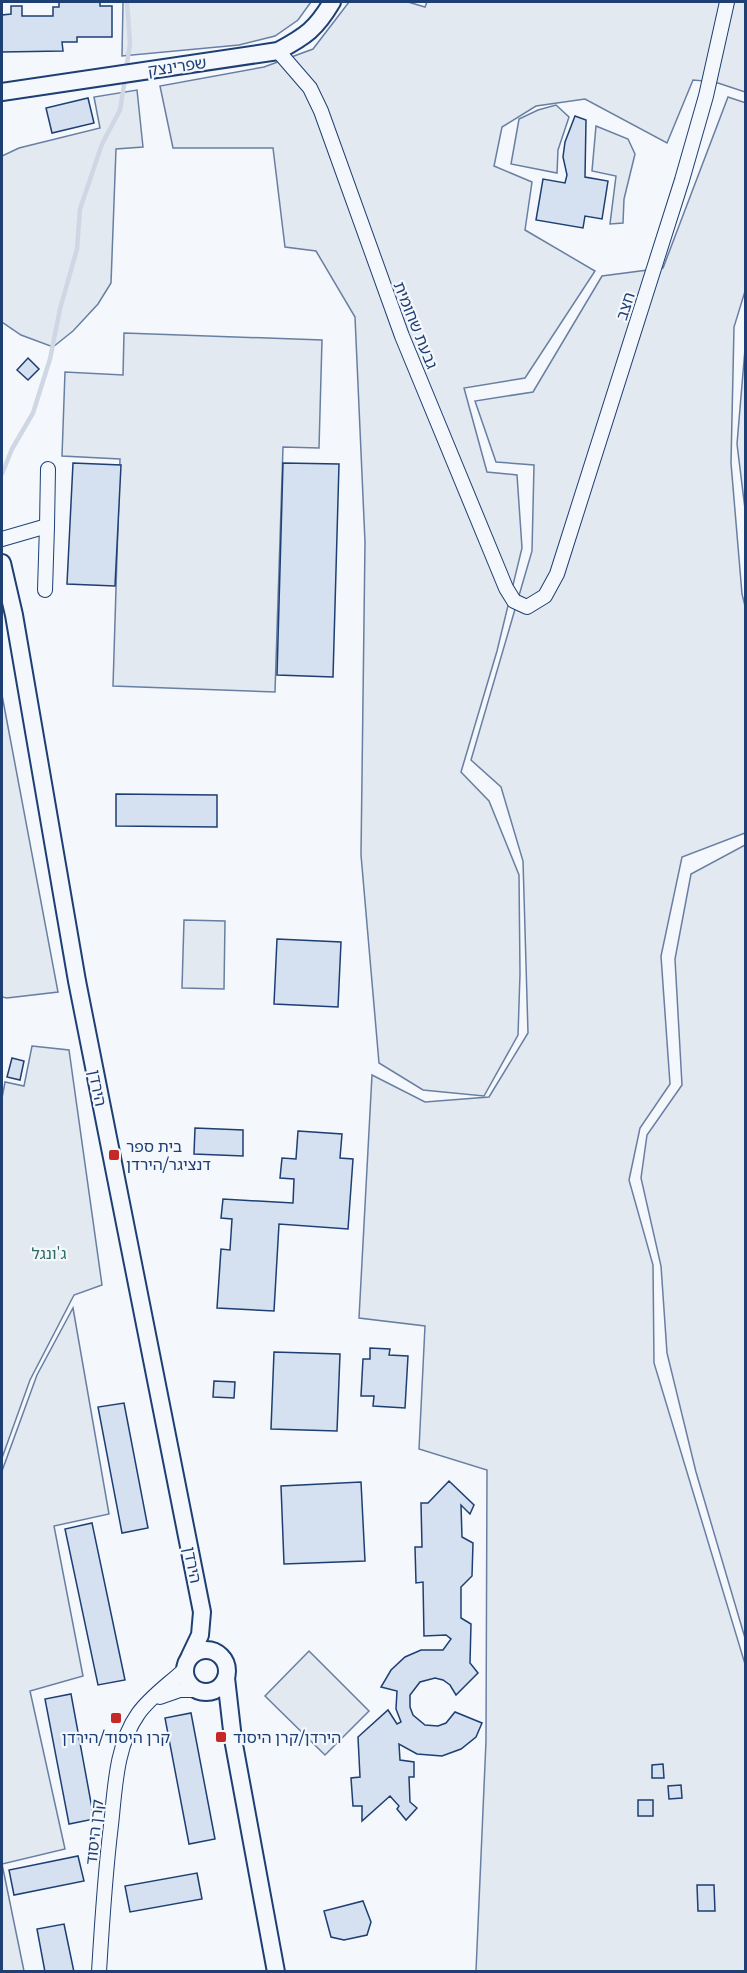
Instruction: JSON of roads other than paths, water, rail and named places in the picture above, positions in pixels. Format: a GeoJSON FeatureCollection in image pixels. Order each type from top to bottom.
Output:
{"type":"FeatureCollection","features":[{"type":"Feature","properties":{"kind":"street","name":"שפרינצק"},"geometry":{"type":"LineString","coordinates":[[2,92],[278,51],[306,36],[322,19],[332,2]]}},
{"type":"Feature","properties":{"kind":"street","name":"חצב"},"geometry":{"type":"LineString","coordinates":[[527,607],[545,596],[557,574],[682,180],[706,96],[727,2]]}},
{"type":"Feature","properties":{"kind":"street","name":"גבעת שחומית"},"geometry":{"type":"LineString","coordinates":[[278,51],[310,88],[321,111],[399,327],[506,588],[514,601],[527,607]]}},
{"type":"Feature","properties":{"kind":"street"},"geometry":{"type":"LineString","coordinates":[[45,590],[48,469]]}},
{"type":"Feature","properties":{"kind":"street"},"geometry":{"type":"LineString","coordinates":[[2,538],[47,526]]}},
{"type":"Feature","properties":{"kind":"street","name":"הירדן"},"geometry":{"type":"LineString","coordinates":[[2,563],[14,615],[78,988],[202,1612],[222,1657]]}},
{"type":"Feature","properties":{"kind":"street","name":"הירדן"},"geometry":{"type":"LineString","coordinates":[[187,1663],[200,1635],[202,1612]]}},
{"type":"Feature","properties":{"kind":"street"},"geometry":{"type":"LineString","coordinates":[[233,1739],[220,1709],[186,1680],[187,1663],[203,1650],[216,1652],[226,1663],[233,1739],[276,1971]]}},
{"type":"Feature","properties":{"kind":"street","name":"קרן היסוד"},"geometry":{"type":"LineString","coordinates":[[99,1971],[104,1889],[116,1780],[127,1734],[137,1715],[187,1663]]}},
{"type":"Feature","properties":{"kind":"street"},"geometry":{"type":"LineString","coordinates":[[200,1691],[217,1689],[226,1678]]}},
{"type":"Feature","properties":{"kind":"street","name":"קרן היסוד"},"geometry":{"type":"LineString","coordinates":[[148,1704],[167,1693],[180,1690],[200,1691]]}},
{"type":"Feature","properties":{"kind":"waterway"},"geometry":{"type":"LineString","coordinates":[[126,70],[130,44],[127,2]]}},
{"type":"Feature","properties":{"kind":"waterway"},"geometry":{"type":"LineString","coordinates":[[2,474],[12,449],[33,413],[50,359],[60,309],[77,249],[80,209],[102,144],[120,110],[125,79]]}},
{"type":"Feature","properties":{"kind":"place","name":"בית ספר דנציגר/הירדן"},"geometry":{"type":"Point","coordinates":[114,1155]}},
{"type":"Feature","properties":{"kind":"place","name":"קרן היסוד/הירדן"},"geometry":{"type":"Point","coordinates":[116,1718]}},
{"type":"Feature","properties":{"kind":"place","name":"הירדן/קרן היסוד"},"geometry":{"type":"Point","coordinates":[221,1737]}},
{"type":"Feature","properties":{"kind":"park label","name":"ג'ונגל"},"geometry":{"type":"Point","coordinates":[49,1253]}}]}
